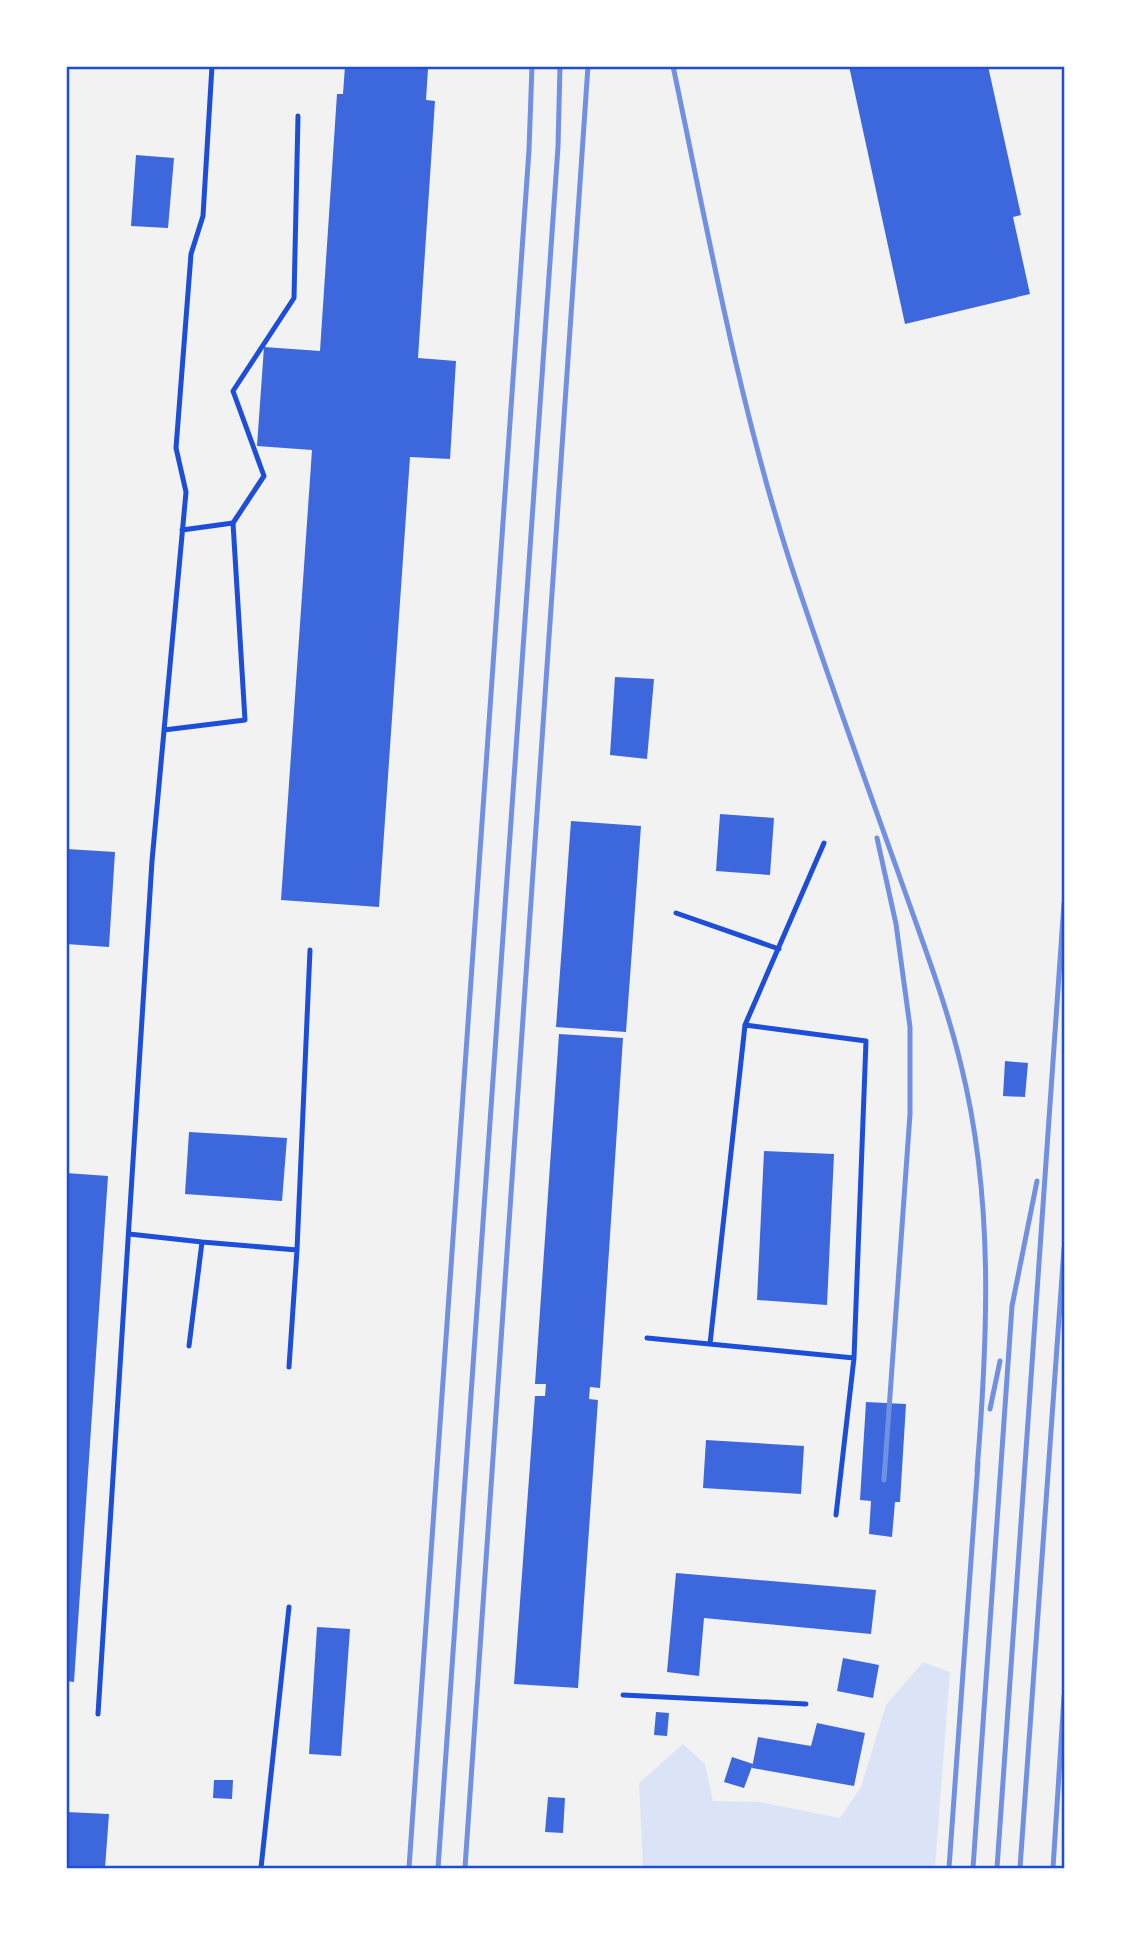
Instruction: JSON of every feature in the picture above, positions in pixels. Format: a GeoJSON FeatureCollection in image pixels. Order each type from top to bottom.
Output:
{"type":"FeatureCollection","features":[{"type":"Feature","properties":{"kind":"lane"},"geometry":{"type":"LineString","coordinates":[[98,1714],[152,860],[186,492],[176,447],[191,254],[203,216],[212,66]]}},
{"type":"Feature","properties":{"kind":"lane"},"geometry":{"type":"LineString","coordinates":[[164,730],[245,720],[233,523],[264,476],[233,391],[294,298],[298,116]]}},
{"type":"Feature","properties":{"kind":"lane"},"geometry":{"type":"LineString","coordinates":[[182,530],[233,523]]}},
{"type":"Feature","properties":{"kind":"lane"},"geometry":{"type":"LineString","coordinates":[[710,1344],[745,1025],[824,844]]}},
{"type":"Feature","properties":{"kind":"lane"},"geometry":{"type":"LineString","coordinates":[[676,913],[779,949]]}},
{"type":"Feature","properties":{"kind":"lane"},"geometry":{"type":"LineString","coordinates":[[289,1367],[297,1250],[310,950]]}},
{"type":"Feature","properties":{"kind":"lane"},"geometry":{"type":"LineString","coordinates":[[745,1025],[866,1041],[854,1358],[836,1515]]}},
{"type":"Feature","properties":{"kind":"lane"},"geometry":{"type":"LineString","coordinates":[[129,1234],[297,1250]]}},
{"type":"Feature","properties":{"kind":"lane"},"geometry":{"type":"LineString","coordinates":[[189,1346],[202,1242]]}},
{"type":"Feature","properties":{"kind":"lane"},"geometry":{"type":"LineString","coordinates":[[647,1338],[854,1358]]}},
{"type":"Feature","properties":{"kind":"lane"},"geometry":{"type":"LineString","coordinates":[[261,1868],[289,1607]]}},
{"type":"Feature","properties":{"kind":"lane"},"geometry":{"type":"LineString","coordinates":[[623,1695],[806,1704]]}},
{"type":"Feature","properties":{"kind":"shaded area"},"geometry":{"type":"Polygon","coordinates":[[[923,1662],[950,1672],[935,1868],[643,1868],[639,1783],[683,1744],[705,1764],[713,1801],[760,1802],[840,1818],[861,1787],[886,1705],[923,1662]]]}},
{"type":"Feature","properties":{"kind":"building"},"geometry":{"type":"Polygon","coordinates":[[[345,66],[428,69],[426,100],[435,101],[418,358],[456,361],[450,459],[410,457],[379,907],[281,900],[312,450],[257,446],[264,347],[320,351],[337,94],[343,94],[345,66]]]}},
{"type":"Feature","properties":{"kind":"building"},"geometry":{"type":"Polygon","coordinates":[[[849,66],[988,66],[1021,215],[1013,217],[1030,294],[905,324],[849,66]]]}},
{"type":"Feature","properties":{"kind":"building"},"geometry":{"type":"Polygon","coordinates":[[[136,155],[174,158],[168,228],[131,226],[136,155]]]}},
{"type":"Feature","properties":{"kind":"building"},"geometry":{"type":"Polygon","coordinates":[[[615,677],[654,679],[647,759],[610,755],[615,677]]]}},
{"type":"Feature","properties":{"kind":"building"},"geometry":{"type":"Polygon","coordinates":[[[720,814],[774,818],[770,875],[716,871],[720,814]]]}},
{"type":"Feature","properties":{"kind":"building"},"geometry":{"type":"Polygon","coordinates":[[[571,821],[641,826],[626,1032],[556,1027],[571,821]]]}},
{"type":"Feature","properties":{"kind":"building"},"geometry":{"type":"Polygon","coordinates":[[[67,849],[115,852],[109,947],[66,944],[67,849]]]}},
{"type":"Feature","properties":{"kind":"building"},"geometry":{"type":"Polygon","coordinates":[[[559,1034],[623,1038],[600,1388],[590,1387],[589,1399],[598,1400],[578,1688],[514,1684],[535,1396],[545,1396],[546,1384],[535,1384],[559,1034]]]}},
{"type":"Feature","properties":{"kind":"building"},"geometry":{"type":"Polygon","coordinates":[[[1005,1061],[1028,1063],[1025,1097],[1003,1096],[1005,1061]]]}},
{"type":"Feature","properties":{"kind":"building"},"geometry":{"type":"Polygon","coordinates":[[[189,1132],[287,1138],[282,1201],[185,1194],[189,1132]]]}},
{"type":"Feature","properties":{"kind":"building"},"geometry":{"type":"Polygon","coordinates":[[[764,1151],[834,1154],[827,1305],[757,1300],[764,1151]]]}},
{"type":"Feature","properties":{"kind":"building"},"geometry":{"type":"Polygon","coordinates":[[[66,1173],[108,1176],[74,1682],[66,1681],[66,1173]]]}},
{"type":"Feature","properties":{"kind":"building"},"geometry":{"type":"Polygon","coordinates":[[[866,1402],[906,1404],[900,1502],[895,1502],[892,1537],[869,1534],[871,1501],[860,1500],[866,1402]]]}},
{"type":"Feature","properties":{"kind":"building"},"geometry":{"type":"Polygon","coordinates":[[[706,1440],[804,1446],[801,1494],[703,1488],[706,1440]]]}},
{"type":"Feature","properties":{"kind":"building"},"geometry":{"type":"Polygon","coordinates":[[[676,1573],[876,1590],[871,1634],[704,1618],[699,1676],[667,1672],[676,1573]]]}},
{"type":"Feature","properties":{"kind":"building"},"geometry":{"type":"Polygon","coordinates":[[[317,1627],[350,1629],[341,1756],[309,1754],[317,1627]]]}},
{"type":"Feature","properties":{"kind":"building"},"geometry":{"type":"Polygon","coordinates":[[[843,1658],[879,1665],[873,1698],[837,1691],[843,1658]]]}},
{"type":"Feature","properties":{"kind":"building"},"geometry":{"type":"Polygon","coordinates":[[[656,1712],[669,1713],[667,1736],[654,1735],[656,1712]]]}},
{"type":"Feature","properties":{"kind":"building"},"geometry":{"type":"Polygon","coordinates":[[[817,1723],[865,1733],[854,1786],[752,1768],[758,1737],[811,1746],[817,1723]]]}},
{"type":"Feature","properties":{"kind":"building"},"geometry":{"type":"Polygon","coordinates":[[[732,1757],[753,1764],[744,1788],[724,1782],[732,1757]]]}},
{"type":"Feature","properties":{"kind":"building"},"geometry":{"type":"Polygon","coordinates":[[[214,1780],[233,1780],[232,1799],[213,1798],[214,1780]]]}},
{"type":"Feature","properties":{"kind":"building"},"geometry":{"type":"Polygon","coordinates":[[[548,1797],[565,1798],[563,1833],[545,1832],[548,1797]]]}},
{"type":"Feature","properties":{"kind":"building"},"geometry":{"type":"Polygon","coordinates":[[[66,1812],[109,1814],[105,1868],[66,1868],[66,1812]]]}},
{"type":"Feature","properties":{"kind":"railway"},"geometry":{"type":"LineString","coordinates":[[409,1868],[529,150],[532,66]]}},
{"type":"Feature","properties":{"kind":"railway"},"geometry":{"type":"LineString","coordinates":[[438,1868],[558,147],[560,66]]}},
{"type":"Feature","properties":{"kind":"railway"},"geometry":{"type":"LineString","coordinates":[[465,1868],[588,66]]}},
{"type":"Feature","properties":{"kind":"railway"},"geometry":{"type":"LineString","coordinates":[[673,66],[725,316],[771,501],[816,640],[932,967],[961,1065],[972,1115],[979,1166],[986,1267],[984,1369],[977,1471]]}},
{"type":"Feature","properties":{"kind":"railway"},"geometry":{"type":"LineString","coordinates":[[877,838],[896,924],[910,1027],[910,1114],[884,1480]]}},
{"type":"Feature","properties":{"kind":"railway"},"geometry":{"type":"LineString","coordinates":[[997,1868],[1064,903]]}},
{"type":"Feature","properties":{"kind":"railway"},"geometry":{"type":"LineString","coordinates":[[973,1868],[1012,1306],[1037,1181]]}},
{"type":"Feature","properties":{"kind":"railway"},"geometry":{"type":"LineString","coordinates":[[1020,1868],[1064,1248]]}},
{"type":"Feature","properties":{"kind":"railway"},"geometry":{"type":"LineString","coordinates":[[990,1409],[1000,1361]]}},
{"type":"Feature","properties":{"kind":"railway"},"geometry":{"type":"LineString","coordinates":[[949,1868],[978,1463]]}},
{"type":"Feature","properties":{"kind":"railway"},"geometry":{"type":"LineString","coordinates":[[1053,1868],[1064,1696]]}}]}
